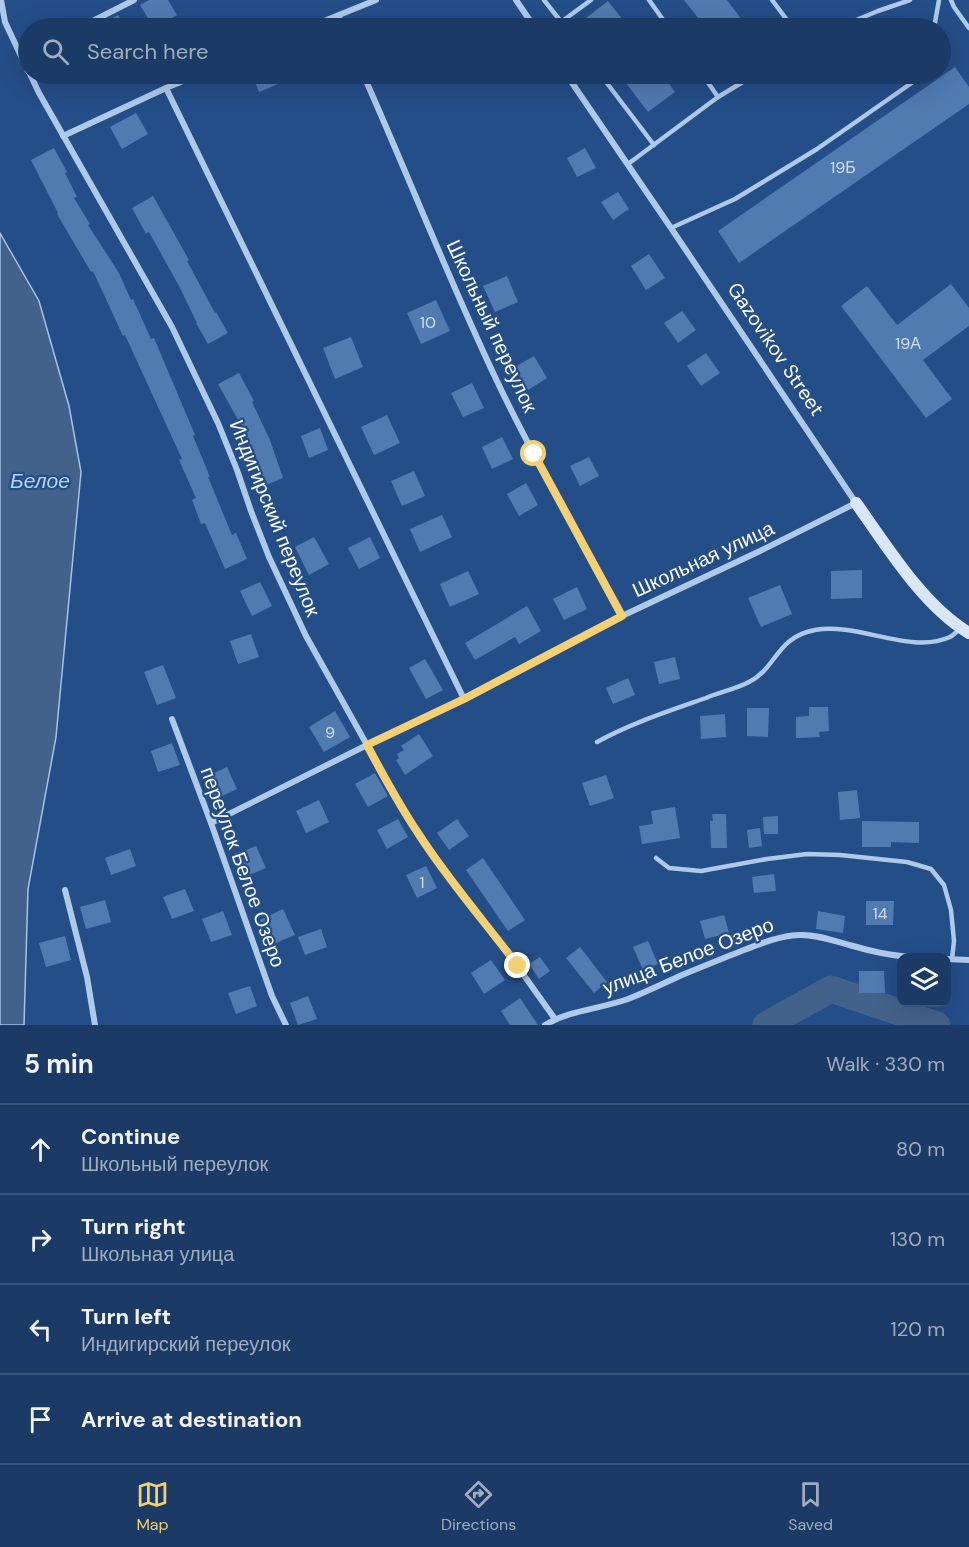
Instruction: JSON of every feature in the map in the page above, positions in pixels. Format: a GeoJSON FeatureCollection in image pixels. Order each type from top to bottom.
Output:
{"type":"FeatureCollection","features":[{"type":"Feature","properties":{"kind":"street","name":"Индигирский переулок"},"geometry":{"type":"LineString","coordinates":[[1,0],[5,22],[18,50]]}},
{"type":"Feature","properties":{"kind":"street"},"geometry":{"type":"LineString","coordinates":[[99,18],[134,0]]}},
{"type":"Feature","properties":{"kind":"street"},"geometry":{"type":"LineString","coordinates":[[333,18],[376,0]]}},
{"type":"Feature","properties":{"kind":"street"},"geometry":{"type":"LineString","coordinates":[[516,0],[528,18]]}},
{"type":"Feature","properties":{"kind":"street","name":"Индигирский переулок"},"geometry":{"type":"LineString","coordinates":[[35,84],[177,338],[218,423],[269,557],[306,636],[384,778],[418,834],[518,966],[555,1019]]}},
{"type":"Feature","properties":{"kind":"street"},"geometry":{"type":"LineString","coordinates":[[63,136],[176,84]]}},
{"type":"Feature","properties":{"kind":"street","name":"Школьный переулок"},"geometry":{"type":"LineString","coordinates":[[367,84],[460,302],[497,381],[622,616]]}},
{"type":"Feature","properties":{"kind":"street","name":"Gazovikov Street"},"geometry":{"type":"LineString","coordinates":[[573,84],[893,555],[920,590],[943,614],[965,631]]}},
{"type":"Feature","properties":{"kind":"street"},"geometry":{"type":"LineString","coordinates":[[166,88],[464,699]]}},
{"type":"Feature","properties":{"kind":"street","name":"Школьная улица"},"geometry":{"type":"LineString","coordinates":[[211,823],[464,699],[622,616],[856,503]]}},
{"type":"Feature","properties":{"kind":"street","name":"переулок Белое Озеро"},"geometry":{"type":"LineString","coordinates":[[172,719],[272,996],[286,1025]]}},
{"type":"Feature","properties":{"kind":"street"},"geometry":{"type":"LineString","coordinates":[[65,890],[87,977],[95,1025]]}},
{"type":"Feature","properties":{"kind":"street","name":"улица Белое Озеро"},"geometry":{"type":"LineString","coordinates":[[545,1025],[572,1013],[596,1009],[627,999],[736,953],[778,938],[802,935],[824,938],[897,956]]}},
{"type":"Feature","properties":{"kind":"street"},"geometry":{"type":"LineString","coordinates":[[951,959],[969,960]]}},
{"type":"Feature","properties":{"kind":"lane"},"geometry":{"type":"LineString","coordinates":[[544,0],[558,18]]}},
{"type":"Feature","properties":{"kind":"lane"},"geometry":{"type":"LineString","coordinates":[[566,18],[591,0]]}},
{"type":"Feature","properties":{"kind":"lane"},"geometry":{"type":"LineString","coordinates":[[649,0],[662,18]]}},
{"type":"Feature","properties":{"kind":"lane"},"geometry":{"type":"LineString","coordinates":[[772,0],[786,18]]}},
{"type":"Feature","properties":{"kind":"lane"},"geometry":{"type":"LineString","coordinates":[[861,18],[910,0]]}},
{"type":"Feature","properties":{"kind":"lane"},"geometry":{"type":"LineString","coordinates":[[936,18],[939,0]]}},
{"type":"Feature","properties":{"kind":"lane"},"geometry":{"type":"LineString","coordinates":[[951,0],[969,28]]}},
{"type":"Feature","properties":{"kind":"lane"},"geometry":{"type":"LineString","coordinates":[[608,84],[654,145]]}},
{"type":"Feature","properties":{"kind":"lane"},"geometry":{"type":"LineString","coordinates":[[709,84],[718,97]]}},
{"type":"Feature","properties":{"kind":"lane"},"geometry":{"type":"LineString","coordinates":[[628,164],[718,97],[739,84]]}},
{"type":"Feature","properties":{"kind":"lane"},"geometry":{"type":"LineString","coordinates":[[671,228],[735,199],[817,149],[910,84]]}},
{"type":"Feature","properties":{"kind":"lane"},"geometry":{"type":"LineString","coordinates":[[597,742],[641,721],[751,681],[767,668],[782,647],[797,635],[816,630],[842,629],[910,642],[932,642],[965,631]]}},
{"type":"Feature","properties":{"kind":"lane"},"geometry":{"type":"LineString","coordinates":[[656,858],[669,867],[701,871],[807,854],[907,862],[931,869],[944,885],[951,910],[954,941],[951,953]]}},
{"type":"Feature","properties":{"kind":"water","name":"Белое"},"geometry":{"type":"Polygon","coordinates":[[[0,233],[39,301],[69,406],[81,472],[56,737],[28,889],[24,1025],[0,1025],[0,233]]]}},
{"type":"Feature","properties":{"kind":"building"},"geometry":{"type":"Polygon","coordinates":[[[149,0],[168,0],[177,15],[172,18],[148,18],[140,5],[149,0]]]}},
{"type":"Feature","properties":{"kind":"building"},"geometry":{"type":"Polygon","coordinates":[[[684,0],[727,0],[740,18],[698,18],[684,0]]]}},
{"type":"Feature","properties":{"kind":"building"},"geometry":{"type":"Polygon","coordinates":[[[608,1],[621,18],[586,18],[608,1]]]}},
{"type":"Feature","properties":{"kind":"building"},"geometry":{"type":"Polygon","coordinates":[[[955,67],[969,87],[969,104],[739,263],[718,231],[930,84],[951,84],[951,70],[955,67]]]}},
{"type":"Feature","properties":{"kind":"building"},"geometry":{"type":"Polygon","coordinates":[[[256,84],[278,84],[259,92],[256,84]]]}},
{"type":"Feature","properties":{"kind":"building"},"geometry":{"type":"Polygon","coordinates":[[[627,84],[669,84],[675,92],[648,112],[627,84]]]}},
{"type":"Feature","properties":{"kind":"building"},"geometry":{"type":"Polygon","coordinates":[[[136,113],[148,134],[122,149],[110,127],[136,113]]]}},
{"type":"Feature","properties":{"kind":"building"},"geometry":{"type":"Polygon","coordinates":[[[54,148],[77,197],[74,198],[90,224],[88,225],[119,273],[151,339],[154,338],[195,435],[193,436],[210,477],[208,477],[232,535],[236,533],[247,559],[225,569],[205,523],[201,524],[192,500],[196,498],[179,460],[182,459],[125,335],[123,336],[93,271],[91,272],[57,214],[31,160],[54,148]]]}},
{"type":"Feature","properties":{"kind":"building"},"geometry":{"type":"Polygon","coordinates":[[[585,148],[596,168],[577,177],[567,158],[585,148]]]}},
{"type":"Feature","properties":{"kind":"building"},"geometry":{"type":"Polygon","coordinates":[[[618,192],[629,209],[613,220],[601,202],[618,192]]]}},
{"type":"Feature","properties":{"kind":"building"},"geometry":{"type":"Polygon","coordinates":[[[153,196],[228,333],[208,344],[149,232],[146,234],[132,208],[153,196]]]}},
{"type":"Feature","properties":{"kind":"building"},"geometry":{"type":"Polygon","coordinates":[[[649,254],[665,278],[646,290],[631,266],[649,254]]]}},
{"type":"Feature","properties":{"kind":"building"},"geometry":{"type":"Polygon","coordinates":[[[507,276],[518,302],[495,312],[483,286],[507,276]]]}},
{"type":"Feature","properties":{"kind":"building"},"geometry":{"type":"Polygon","coordinates":[[[951,284],[969,308],[969,326],[923,360],[952,399],[926,418],[841,306],[867,286],[897,325],[951,284]]]}},
{"type":"Feature","properties":{"kind":"building"},"geometry":{"type":"Polygon","coordinates":[[[436,300],[450,331],[421,344],[407,313],[436,300]]]}},
{"type":"Feature","properties":{"kind":"building"},"geometry":{"type":"Polygon","coordinates":[[[682,311],[696,330],[678,343],[664,323],[682,311]]]}},
{"type":"Feature","properties":{"kind":"building"},"geometry":{"type":"Polygon","coordinates":[[[351,337],[363,367],[335,379],[323,348],[351,337]]]}},
{"type":"Feature","properties":{"kind":"building"},"geometry":{"type":"Polygon","coordinates":[[[706,353],[720,373],[701,386],[687,366],[706,353]]]}},
{"type":"Feature","properties":{"kind":"building"},"geometry":{"type":"Polygon","coordinates":[[[534,356],[547,378],[528,390],[515,367],[534,356]]]}},
{"type":"Feature","properties":{"kind":"building"},"geometry":{"type":"Polygon","coordinates":[[[239,373],[254,401],[252,402],[270,440],[283,478],[264,486],[255,462],[257,461],[241,425],[218,384],[239,373]]]}},
{"type":"Feature","properties":{"kind":"building"},"geometry":{"type":"Polygon","coordinates":[[[472,383],[484,408],[463,417],[451,393],[472,383]]]}},
{"type":"Feature","properties":{"kind":"building"},"geometry":{"type":"Polygon","coordinates":[[[387,415],[400,443],[374,455],[361,427],[387,415]]]}},
{"type":"Feature","properties":{"kind":"building"},"geometry":{"type":"Polygon","coordinates":[[[320,428],[328,450],[309,458],[301,436],[320,428]]]}},
{"type":"Feature","properties":{"kind":"building"},"geometry":{"type":"Polygon","coordinates":[[[502,437],[513,459],[492,469],[482,447],[502,437]]]}},
{"type":"Feature","properties":{"kind":"building"},"geometry":{"type":"Polygon","coordinates":[[[589,457],[599,476],[580,486],[570,466],[589,457]]]}},
{"type":"Feature","properties":{"kind":"building"},"geometry":{"type":"Polygon","coordinates":[[[414,471],[425,496],[402,506],[391,481],[414,471]]]}},
{"type":"Feature","properties":{"kind":"building"},"geometry":{"type":"Polygon","coordinates":[[[526,483],[538,505],[519,516],[507,494],[526,483]]]}},
{"type":"Feature","properties":{"kind":"building"},"geometry":{"type":"Polygon","coordinates":[[[442,515],[452,537],[420,552],[410,529],[442,515]]]}},
{"type":"Feature","properties":{"kind":"building"},"geometry":{"type":"Polygon","coordinates":[[[314,537],[329,564],[309,575],[295,547],[314,537]]]}},
{"type":"Feature","properties":{"kind":"building"},"geometry":{"type":"Polygon","coordinates":[[[370,537],[380,558],[359,569],[348,548],[370,537]]]}},
{"type":"Feature","properties":{"kind":"building"},"geometry":{"type":"Polygon","coordinates":[[[862,570],[862,598],[831,599],[831,571],[862,570]]]}},
{"type":"Feature","properties":{"kind":"building"},"geometry":{"type":"Polygon","coordinates":[[[468,571],[479,594],[450,607],[440,584],[468,571]]]}},
{"type":"Feature","properties":{"kind":"building"},"geometry":{"type":"Polygon","coordinates":[[[260,582],[272,606],[252,616],[240,591],[260,582]]]}},
{"type":"Feature","properties":{"kind":"building"},"geometry":{"type":"Polygon","coordinates":[[[780,585],[792,614],[761,627],[748,598],[780,585]]]}},
{"type":"Feature","properties":{"kind":"building"},"geometry":{"type":"Polygon","coordinates":[[[577,587],[587,609],[564,620],[553,599],[577,587]]]}},
{"type":"Feature","properties":{"kind":"building"},"geometry":{"type":"Polygon","coordinates":[[[527,606],[541,631],[519,644],[515,637],[475,660],[465,643],[527,606]]]}},
{"type":"Feature","properties":{"kind":"building"},"geometry":{"type":"Polygon","coordinates":[[[251,634],[259,657],[238,664],[230,641],[251,634]]]}},
{"type":"Feature","properties":{"kind":"building"},"geometry":{"type":"Polygon","coordinates":[[[675,657],[680,679],[659,684],[654,662],[675,657]]]}},
{"type":"Feature","properties":{"kind":"building"},"geometry":{"type":"Polygon","coordinates":[[[425,659],[443,690],[426,699],[409,668],[425,659]]]}},
{"type":"Feature","properties":{"kind":"building"},"geometry":{"type":"Polygon","coordinates":[[[163,665],[176,698],[157,705],[144,672],[163,665]]]}},
{"type":"Feature","properties":{"kind":"building"},"geometry":{"type":"Polygon","coordinates":[[[628,678],[635,695],[613,704],[606,688],[628,678]]]}},
{"type":"Feature","properties":{"kind":"building"},"geometry":{"type":"Polygon","coordinates":[[[809,707],[828,707],[829,731],[819,732],[820,737],[796,738],[796,717],[809,716],[809,707]]]}},
{"type":"Feature","properties":{"kind":"building"},"geometry":{"type":"Polygon","coordinates":[[[747,708],[769,708],[768,737],[747,736],[747,708]]]}},
{"type":"Feature","properties":{"kind":"building"},"geometry":{"type":"Polygon","coordinates":[[[335,711],[350,737],[324,752],[309,727],[335,711]]]}},
{"type":"Feature","properties":{"kind":"building"},"geometry":{"type":"Polygon","coordinates":[[[725,714],[726,737],[701,739],[700,716],[725,714]]]}},
{"type":"Feature","properties":{"kind":"building"},"geometry":{"type":"Polygon","coordinates":[[[419,734],[433,756],[405,775],[396,760],[399,758],[397,754],[404,750],[401,746],[419,734]]]}},
{"type":"Feature","properties":{"kind":"building"},"geometry":{"type":"Polygon","coordinates":[[[172,743],[180,765],[158,772],[151,751],[172,743]]]}},
{"type":"Feature","properties":{"kind":"building"},"geometry":{"type":"Polygon","coordinates":[[[227,767],[237,789],[216,799],[205,777],[227,767]]]}},
{"type":"Feature","properties":{"kind":"building"},"geometry":{"type":"Polygon","coordinates":[[[375,773],[388,796],[368,807],[355,784],[375,773]]]}},
{"type":"Feature","properties":{"kind":"building"},"geometry":{"type":"Polygon","coordinates":[[[606,775],[614,798],[590,806],[582,783],[606,775]]]}},
{"type":"Feature","properties":{"kind":"building"},"geometry":{"type":"Polygon","coordinates":[[[857,790],[860,818],[840,820],[838,792],[857,790]]]}},
{"type":"Feature","properties":{"kind":"building"},"geometry":{"type":"Polygon","coordinates":[[[319,800],[329,822],[306,833],[296,811],[319,800]]]}},
{"type":"Feature","properties":{"kind":"building"},"geometry":{"type":"Polygon","coordinates":[[[675,807],[680,838],[642,844],[639,826],[653,824],[651,811],[675,807]]]}},
{"type":"Feature","properties":{"kind":"building"},"geometry":{"type":"Polygon","coordinates":[[[712,814],[726,814],[727,848],[711,848],[712,814]]]}},
{"type":"Feature","properties":{"kind":"building"},"geometry":{"type":"Polygon","coordinates":[[[778,816],[778,834],[764,834],[763,817],[778,816]]]}},
{"type":"Feature","properties":{"kind":"building"},"geometry":{"type":"Polygon","coordinates":[[[398,819],[408,837],[387,849],[377,830],[398,819]]]}},
{"type":"Feature","properties":{"kind":"building"},"geometry":{"type":"Polygon","coordinates":[[[457,819],[469,836],[449,850],[437,833],[457,819]]]}},
{"type":"Feature","properties":{"kind":"building"},"geometry":{"type":"Polygon","coordinates":[[[862,821],[919,822],[919,843],[891,842],[891,847],[862,847],[862,821]]]}},
{"type":"Feature","properties":{"kind":"building"},"geometry":{"type":"Polygon","coordinates":[[[760,828],[762,846],[749,848],[747,830],[760,828]]]}},
{"type":"Feature","properties":{"kind":"building"},"geometry":{"type":"Polygon","coordinates":[[[256,846],[266,868],[245,877],[235,855],[256,846]]]}},
{"type":"Feature","properties":{"kind":"building"},"geometry":{"type":"Polygon","coordinates":[[[130,849],[136,866],[111,875],[105,858],[130,849]]]}},
{"type":"Feature","properties":{"kind":"building"},"geometry":{"type":"Polygon","coordinates":[[[483,858],[525,920],[508,931],[466,870],[483,858]]]}},
{"type":"Feature","properties":{"kind":"building"},"geometry":{"type":"Polygon","coordinates":[[[426,866],[437,888],[417,898],[406,875],[426,866]]]}},
{"type":"Feature","properties":{"kind":"building"},"geometry":{"type":"Polygon","coordinates":[[[774,874],[776,891],[754,893],[752,877],[774,874]]]}},
{"type":"Feature","properties":{"kind":"building"},"geometry":{"type":"Polygon","coordinates":[[[185,889],[194,911],[172,919],[163,897],[185,889]]]}},
{"type":"Feature","properties":{"kind":"building"},"geometry":{"type":"Polygon","coordinates":[[[105,900],[111,922],[86,929],[80,907],[105,900]]]}},
{"type":"Feature","properties":{"kind":"building"},"geometry":{"type":"Polygon","coordinates":[[[866,901],[894,901],[893,925],[866,925],[866,901]]]}},
{"type":"Feature","properties":{"kind":"building"},"geometry":{"type":"Polygon","coordinates":[[[283,909],[295,935],[271,945],[260,920],[283,909]]]}},
{"type":"Feature","properties":{"kind":"building"},"geometry":{"type":"Polygon","coordinates":[[[223,911],[232,935],[211,942],[202,919],[223,911]]]}},
{"type":"Feature","properties":{"kind":"building"},"geometry":{"type":"Polygon","coordinates":[[[818,911],[845,916],[843,933],[816,929],[818,911]]]}},
{"type":"Feature","properties":{"kind":"building"},"geometry":{"type":"Polygon","coordinates":[[[724,915],[729,933],[705,939],[700,921],[724,915]]]}},
{"type":"Feature","properties":{"kind":"building"},"geometry":{"type":"Polygon","coordinates":[[[321,929],[327,947],[305,955],[298,937],[321,929]]]}},
{"type":"Feature","properties":{"kind":"building"},"geometry":{"type":"Polygon","coordinates":[[[65,936],[71,960],[46,967],[39,943],[65,936]]]}},
{"type":"Feature","properties":{"kind":"building"},"geometry":{"type":"Polygon","coordinates":[[[648,941],[658,964],[643,970],[633,947],[648,941]]]}},
{"type":"Feature","properties":{"kind":"building"},"geometry":{"type":"Polygon","coordinates":[[[580,947],[607,982],[594,993],[566,958],[580,947]]]}},
{"type":"Feature","properties":{"kind":"building"},"geometry":{"type":"Polygon","coordinates":[[[540,957],[550,971],[539,979],[529,964],[540,957]]]}},
{"type":"Feature","properties":{"kind":"building"},"geometry":{"type":"Polygon","coordinates":[[[491,960],[505,980],[484,994],[471,973],[491,960]]]}},
{"type":"Feature","properties":{"kind":"building"},"geometry":{"type":"Polygon","coordinates":[[[859,971],[884,971],[885,993],[859,993],[859,971]]]}},
{"type":"Feature","properties":{"kind":"building"},"geometry":{"type":"Polygon","coordinates":[[[250,986],[257,1006],[236,1014],[228,993],[250,986]]]}},
{"type":"Feature","properties":{"kind":"building"},"geometry":{"type":"Polygon","coordinates":[[[308,996],[317,1019],[298,1025],[290,1003],[308,996]]]}},
{"type":"Feature","properties":{"kind":"building"},"geometry":{"type":"Polygon","coordinates":[[[520,998],[538,1025],[510,1025],[501,1011],[520,998]]]}},
{"type":"Feature","properties":{"kind":"waterway"},"geometry":{"type":"LineString","coordinates":[[766,1025],[831,989],[937,1025]]}},
{"type":"Feature","properties":{"kind":"route"},"geometry":{"type":"LineString","coordinates":[[518,966],[418,834],[367,745],[464,699],[622,616],[534,454]]}}]}
